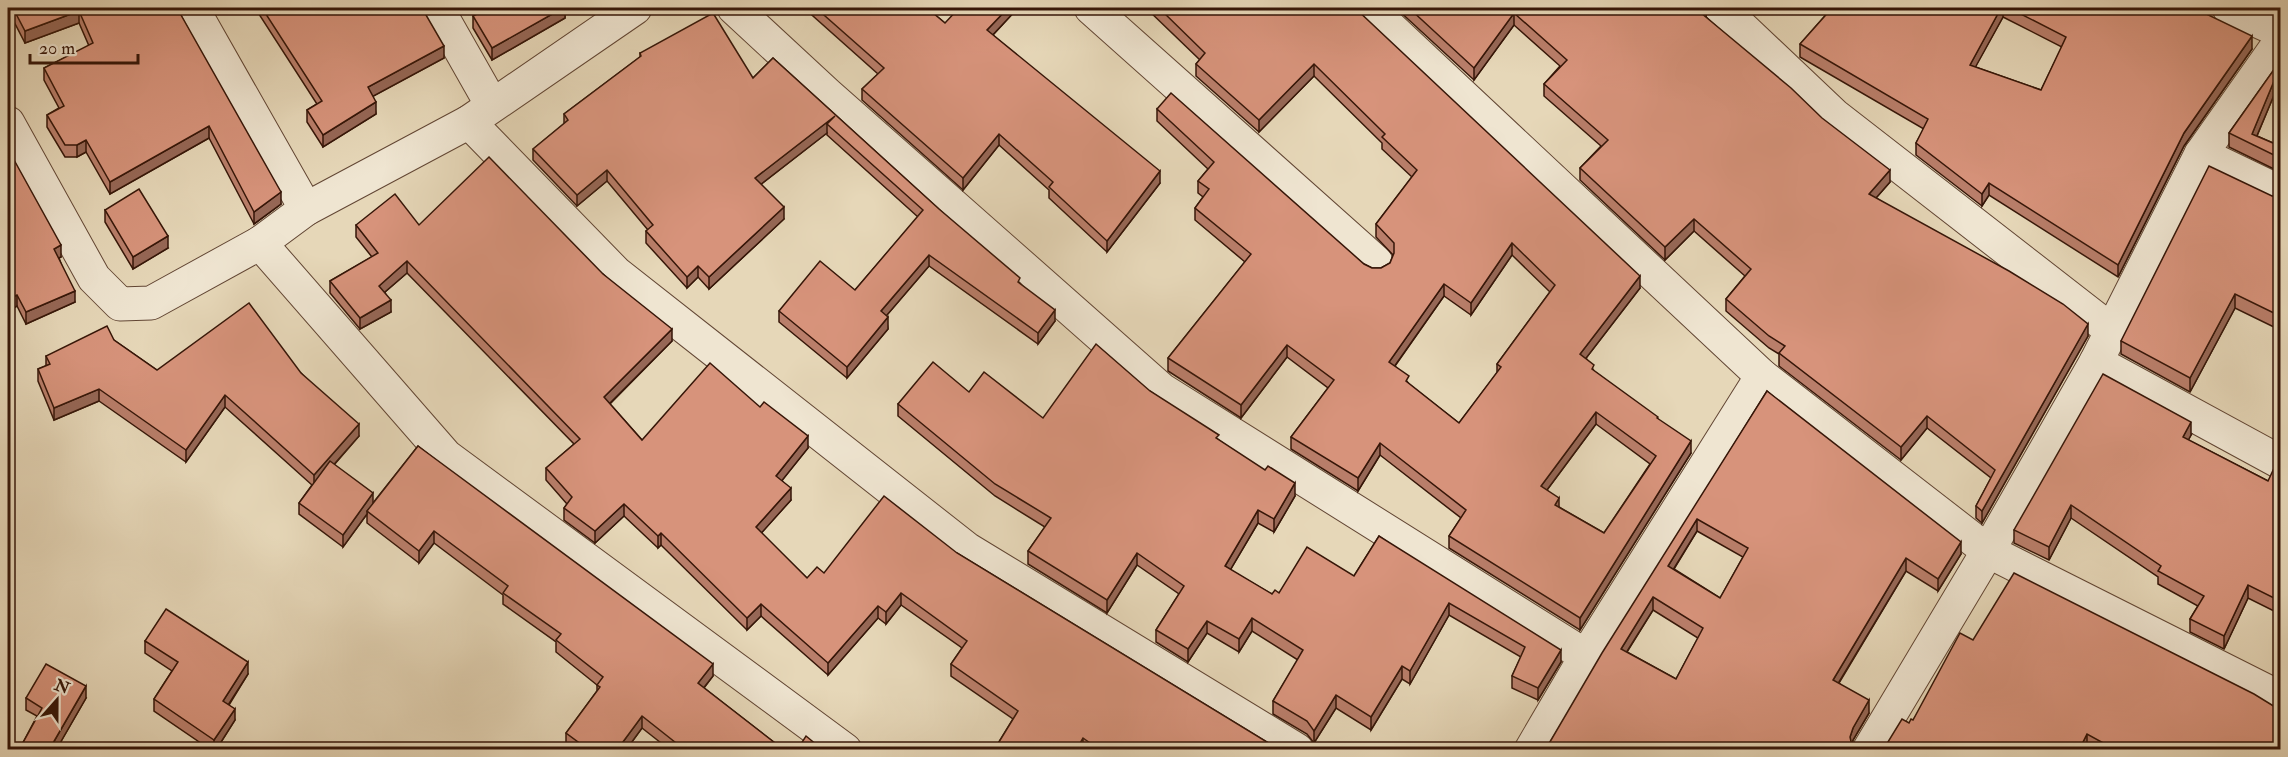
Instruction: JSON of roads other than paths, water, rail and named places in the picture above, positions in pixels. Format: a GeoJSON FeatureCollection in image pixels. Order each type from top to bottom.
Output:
{"type":"FeatureCollection","features":[{"type":"Feature","properties":{"kind":"street"},"geometry":{"type":"LineString","coordinates":[[192,8],[306,209]]}},
{"type":"Feature","properties":{"kind":"street"},"geometry":{"type":"LineString","coordinates":[[437,8],[481,113],[616,273],[967,549],[1297,750]]}},
{"type":"Feature","properties":{"kind":"street"},"geometry":{"type":"LineString","coordinates":[[8,123],[94,278],[120,304],[151,303],[260,243],[306,209],[481,113],[635,8]]}},
{"type":"Feature","properties":{"kind":"street"},"geometry":{"type":"LineString","coordinates":[[734,8],[827,94],[1162,390],[1586,656]]}},
{"type":"Feature","properties":{"kind":"street"},"geometry":{"type":"LineString","coordinates":[[1091,8],[1376,262]]}},
{"type":"Feature","properties":{"kind":"street"},"geometry":{"type":"LineString","coordinates":[[1368,8],[1762,376],[1988,551],[2280,698]]}},
{"type":"Feature","properties":{"kind":"street"},"geometry":{"type":"LineString","coordinates":[[1721,8],[1834,115],[2112,331]]}},
{"type":"Feature","properties":{"kind":"street"},"geometry":{"type":"LineString","coordinates":[[2229,8],[2280,32]]}},
{"type":"Feature","properties":{"kind":"street"},"geometry":{"type":"LineString","coordinates":[[1869,750],[1988,551],[2096,362],[2201,154],[2280,42]]}},
{"type":"Feature","properties":{"kind":"street"},"geometry":{"type":"LineString","coordinates":[[2201,154],[2280,192]]}},
{"type":"Feature","properties":{"kind":"street"},"geometry":{"type":"LineString","coordinates":[[260,243],[446,456],[845,750]]}},
{"type":"Feature","properties":{"kind":"street"},"geometry":{"type":"LineString","coordinates":[[2096,362],[2280,462]]}},
{"type":"Feature","properties":{"kind":"street"},"geometry":{"type":"LineString","coordinates":[[1531,750],[1586,656],[1762,376]]}}]}
